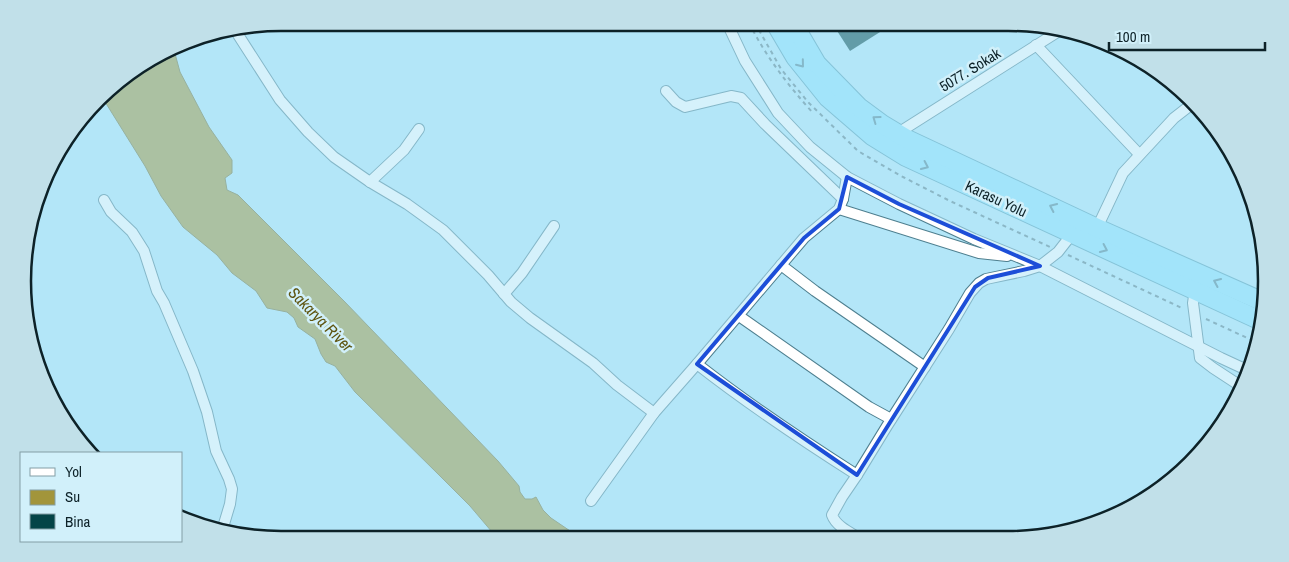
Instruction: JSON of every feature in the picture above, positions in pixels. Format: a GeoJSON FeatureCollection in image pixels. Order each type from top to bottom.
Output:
{"type":"FeatureCollection","features":[{"type":"Feature","properties":{"kind":"highway","name":"Karasu Yolu"},"geometry":{"type":"LineString","coordinates":[[780,31],[795,57],[828,98],[872,136],[906,157],[1255,318]]}},
{"type":"Feature","properties":{"kind":"highway","name":"Karasu Yolu"},"geometry":{"type":"LineString","coordinates":[[798,31],[818,64],[859,107],[907,139],[1257,300]]}},
{"type":"Feature","properties":{"kind":"street"},"geometry":{"type":"LineString","coordinates":[[730,31],[745,60],[778,113],[810,147],[847,177],[974,239],[1040,266],[1242,367]]}},
{"type":"Feature","properties":{"kind":"street"},"geometry":{"type":"LineString","coordinates":[[238,35],[280,100],[308,132],[334,157],[370,182],[407,204],[443,230],[488,275],[511,302],[593,363],[617,385],[654,413]]}},
{"type":"Feature","properties":{"kind":"street","name":"5077. Sokak"},"geometry":{"type":"LineString","coordinates":[[898,133],[1052,35]]}},
{"type":"Feature","properties":{"kind":"street"},"geometry":{"type":"LineString","coordinates":[[1036,45],[1139,154]]}},
{"type":"Feature","properties":{"kind":"street"},"geometry":{"type":"LineString","coordinates":[[666,91],[676,102],[685,107],[731,96],[741,98],[841,204],[980,253],[1023,259]]}},
{"type":"Feature","properties":{"kind":"street"},"geometry":{"type":"LineString","coordinates":[[1097,228],[1122,173],[1174,118],[1188,107]]}},
{"type":"Feature","properties":{"kind":"street"},"geometry":{"type":"LineString","coordinates":[[370,182],[404,150],[419,129]]}},
{"type":"Feature","properties":{"kind":"street"},"geometry":{"type":"LineString","coordinates":[[592,501],[654,413],[804,238],[841,204],[847,177]]}},
{"type":"Feature","properties":{"kind":"street"},"geometry":{"type":"LineString","coordinates":[[104,200],[111,212],[132,232],[144,250],[157,290],[193,371],[205,404],[216,451],[232,489],[224,524]]}},
{"type":"Feature","properties":{"kind":"street"},"geometry":{"type":"LineString","coordinates":[[504,294],[522,273],[554,226]]}},
{"type":"Feature","properties":{"kind":"street"},"geometry":{"type":"LineString","coordinates":[[847,531],[835,522],[832,515],[970,293],[988,278],[1024,272],[1040,266],[1058,252],[1072,234]]}},
{"type":"Feature","properties":{"kind":"street"},"geometry":{"type":"LineString","coordinates":[[782,265],[815,291],[925,367]]}},
{"type":"Feature","properties":{"kind":"street"},"geometry":{"type":"LineString","coordinates":[[1195,290],[1193,303],[1200,358],[1212,368],[1236,383]]}},
{"type":"Feature","properties":{"kind":"street"},"geometry":{"type":"LineString","coordinates":[[739,316],[868,407],[891,420]]}},
{"type":"Feature","properties":{"kind":"street"},"geometry":{"type":"LineString","coordinates":[[697,364],[741,397],[857,475]]}},
{"type":"Feature","properties":{"kind":"path"},"geometry":{"type":"LineString","coordinates":[[754,31],[769,59],[813,113]]}},
{"type":"Feature","properties":{"kind":"highlighted area"},"geometry":{"type":"Polygon","coordinates":[[[847,177],[899,204],[1040,266],[988,278],[975,287],[857,475],[697,364],[804,238],[839,209],[847,177]]]}},
{"type":"Feature","properties":{"kind":"water","name":"Sakarya River"},"geometry":{"type":"Polygon","coordinates":[[[175,55],[180,72],[209,127],[232,160],[232,173],[225,178],[227,190],[238,195],[344,301],[498,461],[519,486],[520,492],[525,499],[536,497],[543,510],[551,518],[570,531],[491,531],[470,506],[355,392],[335,366],[326,362],[315,339],[298,327],[294,318],[287,312],[267,308],[256,291],[232,273],[217,255],[183,227],[161,196],[145,166],[106,103],[142,73],[175,55]]]}},
{"type":"Feature","properties":{"kind":"building"},"geometry":{"type":"Polygon","coordinates":[[[837,31],[882,31],[850,51],[837,31]]]}}]}
